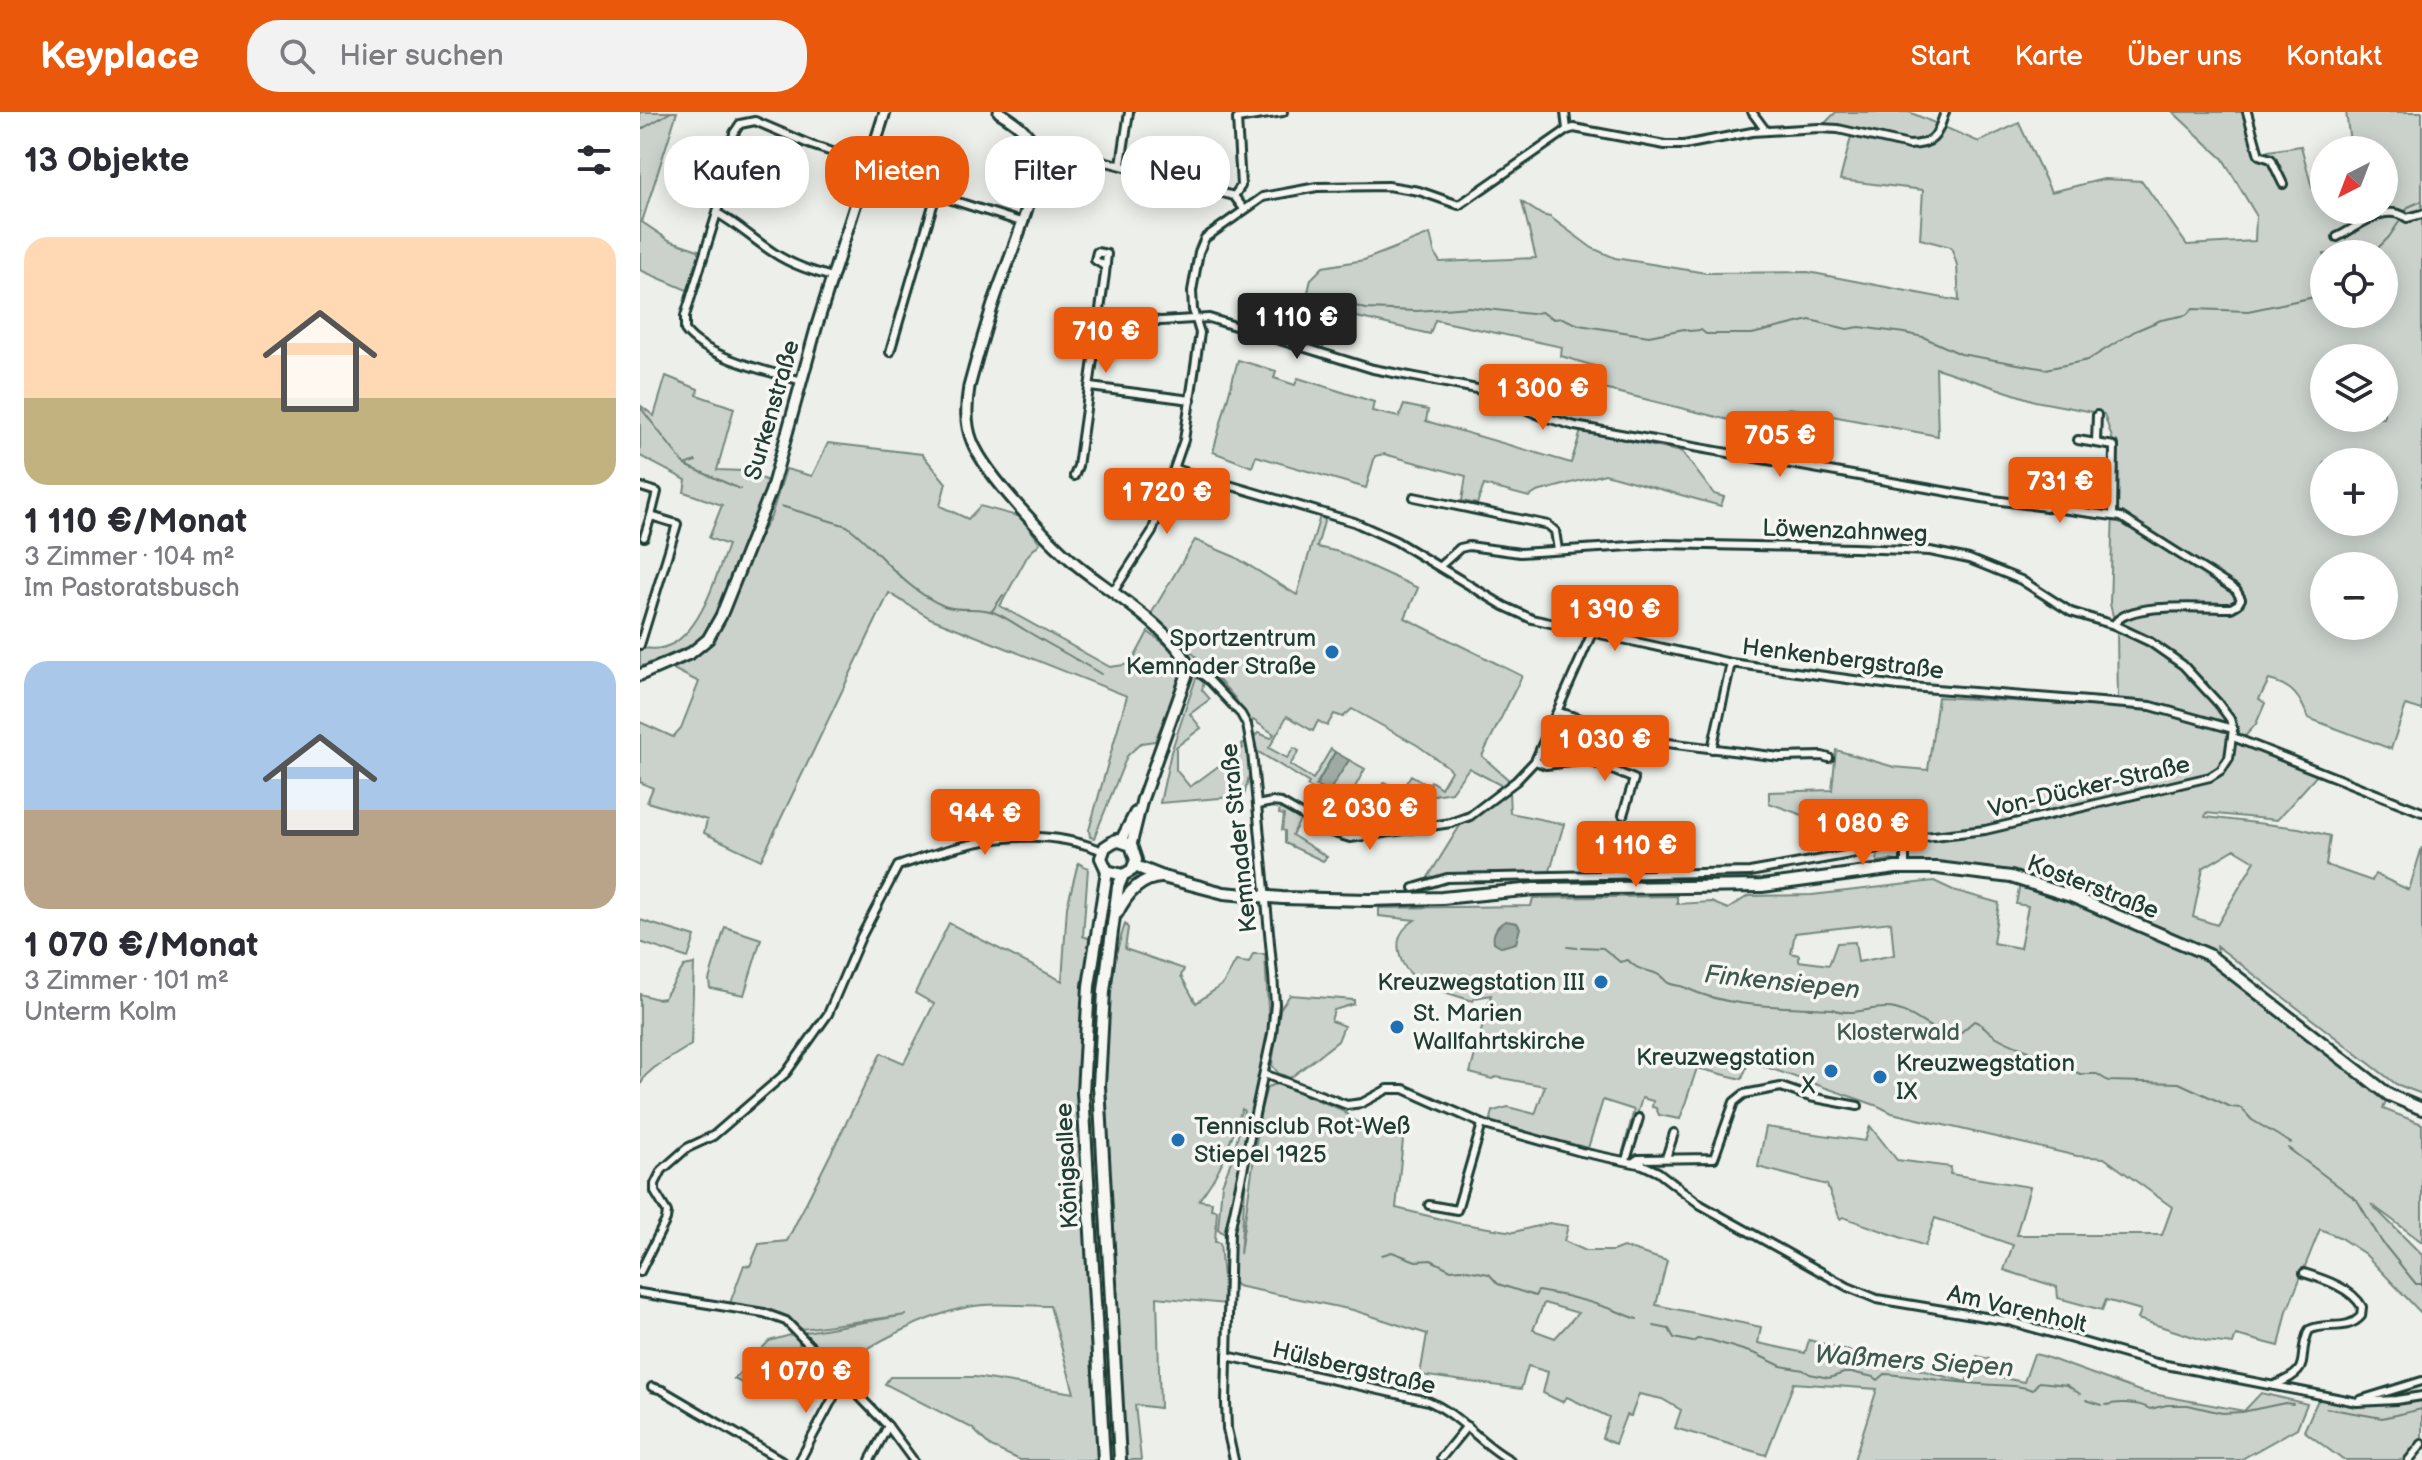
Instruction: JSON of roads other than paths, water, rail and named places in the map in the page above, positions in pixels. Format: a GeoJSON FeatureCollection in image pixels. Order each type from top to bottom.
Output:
{"type":"FeatureCollection","features":[{"type":"Feature","properties":{"kind":"main road","name":"Surkenstraße"},"geometry":{"type":"LineString","coordinates":[[878,136],[885,112]]}},
{"type":"Feature","properties":{"kind":"main road"},"geometry":{"type":"LineString","coordinates":[[988,112],[1021,136]]}},
{"type":"Feature","properties":{"kind":"main road"},"geometry":{"type":"LineString","coordinates":[[999,112],[1018,124],[1025,136]]}},
{"type":"Feature","properties":{"kind":"main road","name":"Surkenstraße"},"geometry":{"type":"LineString","coordinates":[[640,675],[691,653],[708,639],[717,624],[771,491],[855,208]]}},
{"type":"Feature","properties":{"kind":"main road","name":"Kemnader Straße"},"geometry":{"type":"LineString","coordinates":[[1025,208],[969,387],[966,410],[968,429],[981,460],[1031,518],[1071,560],[1155,626],[1188,663]]}},
{"type":"Feature","properties":{"kind":"main road"},"geometry":{"type":"LineString","coordinates":[[1188,663],[1188,676],[1126,843],[1136,863],[1163,877],[1192,885]]}},
{"type":"Feature","properties":{"kind":"main road"},"geometry":{"type":"LineString","coordinates":[[1103,851],[1112,842],[1126,843]]}},
{"type":"Feature","properties":{"kind":"main road","name":"Königsallee"},"geometry":{"type":"LineString","coordinates":[[1103,851],[1103,864],[1107,871],[1089,986],[1083,1092],[1104,1460]]}},
{"type":"Feature","properties":{"kind":"main road"},"geometry":{"type":"LineString","coordinates":[[1107,871],[1123,875],[1136,863]]}},
{"type":"Feature","properties":{"kind":"main road"},"geometry":{"type":"LineString","coordinates":[[1136,863],[1192,885]]}},
{"type":"Feature","properties":{"kind":"main road","name":"Kosterstraße"},"geometry":{"type":"LineString","coordinates":[[1192,885],[1224,893],[1265,897],[1398,900],[1534,889],[1762,886],[1881,868],[1996,875],[2041,885],[2199,950],[2235,974],[2389,1095],[2422,1109]]}},
{"type":"Feature","properties":{"kind":"main road","name":"Königsallee"},"geometry":{"type":"LineString","coordinates":[[1120,1460],[1099,1086],[1100,1032],[1116,899],[1123,875]]}},
{"type":"Feature","properties":{"kind":"main road","name":"Königsallee"},"geometry":{"type":"LineString","coordinates":[[1114,918],[1138,886],[1150,878],[1163,877]]}},
{"type":"Feature","properties":{"kind":"street"},"geometry":{"type":"LineString","coordinates":[[1125,136],[1129,112]]}},
{"type":"Feature","properties":{"kind":"street"},"geometry":{"type":"LineString","coordinates":[[1234,196],[1241,186],[1237,119],[1283,112]]}},
{"type":"Feature","properties":{"kind":"street"},"geometry":{"type":"LineString","coordinates":[[1565,112],[1567,130]]}},
{"type":"Feature","properties":{"kind":"street"},"geometry":{"type":"LineString","coordinates":[[1752,112],[1766,131]]}},
{"type":"Feature","properties":{"kind":"street"},"geometry":{"type":"LineString","coordinates":[[1113,592],[1152,532],[1187,428],[1200,333],[1191,302],[1202,243],[1214,230],[1263,197],[1329,186],[1379,185],[1406,188],[1459,205],[1574,128],[1665,145],[1684,145],[1766,131],[1838,129],[1909,145],[1932,140],[1945,112]]}},
{"type":"Feature","properties":{"kind":"street"},"geometry":{"type":"LineString","coordinates":[[2247,112],[2259,155],[2271,159],[2283,184]]}},
{"type":"Feature","properties":{"kind":"street"},"geometry":{"type":"LineString","coordinates":[[802,381],[726,356],[697,342],[685,330],[685,316],[717,213],[734,133],[745,118],[825,150]]}},
{"type":"Feature","properties":{"kind":"street"},"geometry":{"type":"LineString","coordinates":[[1105,160],[1121,164]]}},
{"type":"Feature","properties":{"kind":"street"},"geometry":{"type":"LineString","coordinates":[[1230,195],[1244,209]]}},
{"type":"Feature","properties":{"kind":"street"},"geometry":{"type":"LineString","coordinates":[[969,205],[1021,222]]}},
{"type":"Feature","properties":{"kind":"street"},"geometry":{"type":"LineString","coordinates":[[890,352],[894,328],[932,208]]}},
{"type":"Feature","properties":{"kind":"street"},"geometry":{"type":"LineString","coordinates":[[2337,237],[2384,212],[2393,211],[2407,218],[2422,214]]}},
{"type":"Feature","properties":{"kind":"street"},"geometry":{"type":"LineString","coordinates":[[717,213],[736,223],[775,254],[798,266],[832,277]]}},
{"type":"Feature","properties":{"kind":"street"},"geometry":{"type":"LineString","coordinates":[[1074,476],[1078,466],[1106,267]]}},
{"type":"Feature","properties":{"kind":"street"},"geometry":{"type":"LineString","coordinates":[[1100,317],[1140,320],[1209,318],[1373,369],[1477,389],[1544,417],[1575,426],[1994,500],[2113,515],[2127,520],[2236,590],[2241,599],[2231,608],[2175,608],[2125,614],[2114,625]]}},
{"type":"Feature","properties":{"kind":"street"},"geometry":{"type":"LineString","coordinates":[[1090,387],[1191,400]]}},
{"type":"Feature","properties":{"kind":"street"},"geometry":{"type":"LineString","coordinates":[[2096,442],[2097,415]]}},
{"type":"Feature","properties":{"kind":"street"},"geometry":{"type":"LineString","coordinates":[[2078,440],[2114,446],[2113,515]]}},
{"type":"Feature","properties":{"kind":"street","name":"Henkenbergstraße"},"geometry":{"type":"LineString","coordinates":[[1175,469],[1354,522],[1396,541],[1519,614],[1731,663],[1898,686],[2138,704],[2233,733],[2422,812]]}},
{"type":"Feature","properties":{"kind":"street"},"geometry":{"type":"LineString","coordinates":[[641,487],[657,492],[644,537]]}},
{"type":"Feature","properties":{"kind":"street"},"geometry":{"type":"LineString","coordinates":[[1438,502],[1439,491]]}},
{"type":"Feature","properties":{"kind":"street"},"geometry":{"type":"LineString","coordinates":[[1414,497],[1548,525],[1555,531],[1558,550]]}},
{"type":"Feature","properties":{"kind":"street"},"geometry":{"type":"LineString","coordinates":[[640,645],[677,524],[651,516]]}},
{"type":"Feature","properties":{"kind":"street","name":"Löwenzahnweg"},"geometry":{"type":"LineString","coordinates":[[1440,566],[1460,548],[1469,546],[1520,553],[1662,544],[1930,551],[1995,568],[2033,587],[2071,612],[2114,625],[2150,642],[2183,665],[2218,703],[2230,719],[2233,733]]}},
{"type":"Feature","properties":{"kind":"street"},"geometry":{"type":"LineString","coordinates":[[640,610],[650,614]]}},
{"type":"Feature","properties":{"kind":"street"},"geometry":{"type":"LineString","coordinates":[[1257,805],[1281,803],[1331,832],[1350,838],[1451,823],[1470,816],[1516,781],[1535,761],[1592,633]]}},
{"type":"Feature","properties":{"kind":"street","name":"Kemnader Straße"},"geometry":{"type":"LineString","coordinates":[[1188,663],[1210,681],[1243,718],[1252,752],[1275,1004],[1264,1074],[1230,1231],[1227,1429],[1234,1460]]}},
{"type":"Feature","properties":{"kind":"street"},"geometry":{"type":"LineString","coordinates":[[1712,749],[1731,663]]}},
{"type":"Feature","properties":{"kind":"street"},"geometry":{"type":"LineString","coordinates":[[1559,712],[1644,738],[1780,757],[1829,758]]}},
{"type":"Feature","properties":{"kind":"street","name":"Von-Dücker-Straße"},"geometry":{"type":"LineString","coordinates":[[1905,844],[1916,838],[1985,830],[2202,780],[2226,764],[2233,733]]}},
{"type":"Feature","properties":{"kind":"street"},"geometry":{"type":"LineString","coordinates":[[1535,761],[1546,765],[1588,760],[1634,779],[1623,815]]}},
{"type":"Feature","properties":{"kind":"street"},"geometry":{"type":"LineString","coordinates":[[640,1272],[666,1220],[667,1212],[655,1192],[655,1184],[662,1170],[687,1148],[713,1136],[786,1073],[824,1022],[861,937],[898,866],[967,844],[1026,836],[1060,837],[1103,851]]}},
{"type":"Feature","properties":{"kind":"street"},"geometry":{"type":"LineString","coordinates":[[1414,888],[1447,878],[1750,872],[1891,844],[1905,844],[1905,868]]}},
{"type":"Feature","properties":{"kind":"street","name":"Am Varenholt"},"geometry":{"type":"LineString","coordinates":[[1264,1074],[1347,1105],[1362,1103],[1388,1089],[1404,1089],[1482,1124],[1581,1152],[1634,1162],[1658,1172],[1701,1205],[1848,1287],[1877,1299],[2009,1321],[2156,1363],[2357,1402],[2422,1396]]}},
{"type":"Feature","properties":{"kind":"street","name":"Am Varenholt"},"geometry":{"type":"LineString","coordinates":[[1634,1162],[1638,1159],[1714,1158],[1734,1102],[1744,1094],[1781,1087],[1810,1097],[1858,1106]]}},
{"type":"Feature","properties":{"kind":"street"},"geometry":{"type":"LineString","coordinates":[[1626,1160],[1639,1118]]}},
{"type":"Feature","properties":{"kind":"street"},"geometry":{"type":"LineString","coordinates":[[1429,1205],[1457,1210],[1482,1124]]}},
{"type":"Feature","properties":{"kind":"street"},"geometry":{"type":"LineString","coordinates":[[1666,1158],[1674,1133]]}},
{"type":"Feature","properties":{"kind":"street"},"geometry":{"type":"LineString","coordinates":[[2274,1385],[2292,1378],[2300,1370],[2309,1330],[2313,1327],[2349,1325],[2361,1316],[2362,1307],[2357,1299],[2328,1281],[2304,1273]]}},
{"type":"Feature","properties":{"kind":"street"},"geometry":{"type":"LineString","coordinates":[[640,1293],[776,1316],[794,1328],[888,1426],[913,1460]]}},
{"type":"Feature","properties":{"kind":"street","name":"Hülsbergstraße"},"geometry":{"type":"LineString","coordinates":[[1227,1356],[1428,1401],[1445,1409],[1494,1451],[1510,1460]]}},
{"type":"Feature","properties":{"kind":"street"},"geometry":{"type":"LineString","coordinates":[[800,1460],[845,1381]]}},
{"type":"Feature","properties":{"kind":"street"},"geometry":{"type":"LineString","coordinates":[[2357,1402],[2422,1381]]}},
{"type":"Feature","properties":{"kind":"street"},"geometry":{"type":"LineString","coordinates":[[652,1387],[781,1460]]}},
{"type":"Feature","properties":{"kind":"street"},"geometry":{"type":"LineString","coordinates":[[870,1460],[888,1426]]}},
{"type":"Feature","properties":{"kind":"street"},"geometry":{"type":"LineString","coordinates":[[1441,1458],[1467,1426]]}},
{"type":"Feature","properties":{"kind":"street"},"geometry":{"type":"LineString","coordinates":[[2409,1460],[2422,1444]]}},
{"type":"Feature","properties":{"kind":"waterway"},"geometry":{"type":"LineString","coordinates":[[640,130],[671,112]]}},
{"type":"Feature","properties":{"kind":"waterway"},"geometry":{"type":"LineString","coordinates":[[2405,212],[2408,207],[2422,201]]}},
{"type":"Feature","properties":{"kind":"waterway"},"geometry":{"type":"LineString","coordinates":[[2386,240],[2399,222]]}},
{"type":"Feature","properties":{"kind":"waterway"},"geometry":{"type":"LineString","coordinates":[[1314,293],[1366,309],[1417,311],[1469,307],[1531,314],[1541,312],[1554,319],[1562,318],[1579,325],[1649,336],[1684,329],[1701,330],[1706,334],[1752,334],[1810,320],[1847,329],[1860,327],[1904,333],[1923,337],[1961,354],[2046,369],[2088,360],[2135,331],[2161,320],[2186,315],[2193,309],[2248,311],[2310,298]]}},
{"type":"Feature","properties":{"kind":"waterway"},"geometry":{"type":"LineString","coordinates":[[640,407],[685,465],[740,489]]}},
{"type":"Feature","properties":{"kind":"waterway"},"geometry":{"type":"LineString","coordinates":[[687,464],[696,461]]}},
{"type":"Feature","properties":{"kind":"waterway"},"geometry":{"type":"LineString","coordinates":[[781,506],[847,526],[903,579],[929,598],[950,608],[981,609],[997,614],[1101,674]]}},
{"type":"Feature","properties":{"kind":"waterway"},"geometry":{"type":"LineString","coordinates":[[992,611],[1003,595]]}},
{"type":"Feature","properties":{"kind":"waterway","name":"Finkensiepen"},"geometry":{"type":"LineString","coordinates":[[1568,947],[1577,948]]}},
{"type":"Feature","properties":{"kind":"waterway","name":"Finkensiepen"},"geometry":{"type":"LineString","coordinates":[[1581,947],[1603,948],[1620,962],[1628,960],[1639,968],[1659,975],[1668,983],[1721,1000],[1849,1012],[1895,1009],[1938,1030],[1959,1034],[1974,1021],[2001,1039],[2057,1059],[2080,1074],[2097,1074],[2108,1081],[2179,1083],[2231,1107],[2241,1108],[2252,1120],[2291,1143]]}},
{"type":"Feature","properties":{"kind":"waterway","name":"Finkensiepen"},"geometry":{"type":"LineString","coordinates":[[2288,1148],[2357,1200],[2382,1242],[2416,1284],[2422,1284]]}},
{"type":"Feature","properties":{"kind":"waterway","name":"Waßmers Siepen"},"geometry":{"type":"LineString","coordinates":[[1382,1255],[1392,1252],[1416,1261],[1431,1260],[1451,1270],[1489,1274],[1498,1284],[1535,1296],[1538,1291],[1563,1296],[1637,1319]]}},
{"type":"Feature","properties":{"kind":"waterway","name":"Waßmers Siepen"},"geometry":{"type":"LineString","coordinates":[[1654,1326],[1669,1329],[1674,1338],[1693,1342],[1697,1339],[1710,1340],[1756,1354],[1781,1366],[1829,1378],[1855,1373],[1878,1380],[1885,1374],[2019,1386],[2032,1390],[2039,1382],[2067,1385],[2080,1394]]}},
{"type":"Feature","properties":{"kind":"waterway","name":"Waßmers Siepen"},"geometry":{"type":"LineString","coordinates":[[2086,1400],[2102,1405]]}},
{"type":"Feature","properties":{"kind":"waterway","name":"Waßmers Siepen"},"geometry":{"type":"LineString","coordinates":[[2106,1405],[2129,1403],[2150,1409],[2188,1405],[2222,1413],[2293,1404]]}},
{"type":"Feature","properties":{"kind":"waterway","name":"Waßmers Siepen"},"geometry":{"type":"LineString","coordinates":[[2326,1408],[2382,1418],[2422,1409]]}},
{"type":"Feature","properties":{"kind":"place","name":"Sportzentrum Kemnader Straße"},"geometry":{"type":"Point","coordinates":[1332,652]}},
{"type":"Feature","properties":{"kind":"place","name":"Kreuzwegstation III"},"geometry":{"type":"Point","coordinates":[1601,982]}},
{"type":"Feature","properties":{"kind":"place","name":"St. Marien Wallfahrtskirche"},"geometry":{"type":"Point","coordinates":[1397,1027]}},
{"type":"Feature","properties":{"kind":"place","name":"Kreuzwegstation X"},"geometry":{"type":"Point","coordinates":[1831,1071]}},
{"type":"Feature","properties":{"kind":"place","name":"Kreuzwegstation IX"},"geometry":{"type":"Point","coordinates":[1880,1077]}},
{"type":"Feature","properties":{"kind":"place","name":"Tennisclub Rot-Weß Stiepel 1925"},"geometry":{"type":"Point","coordinates":[1178,1140]}},
{"type":"Feature","properties":{"kind":"park label","name":"Klosterwald"},"geometry":{"type":"Point","coordinates":[1898,1032]}}]}
